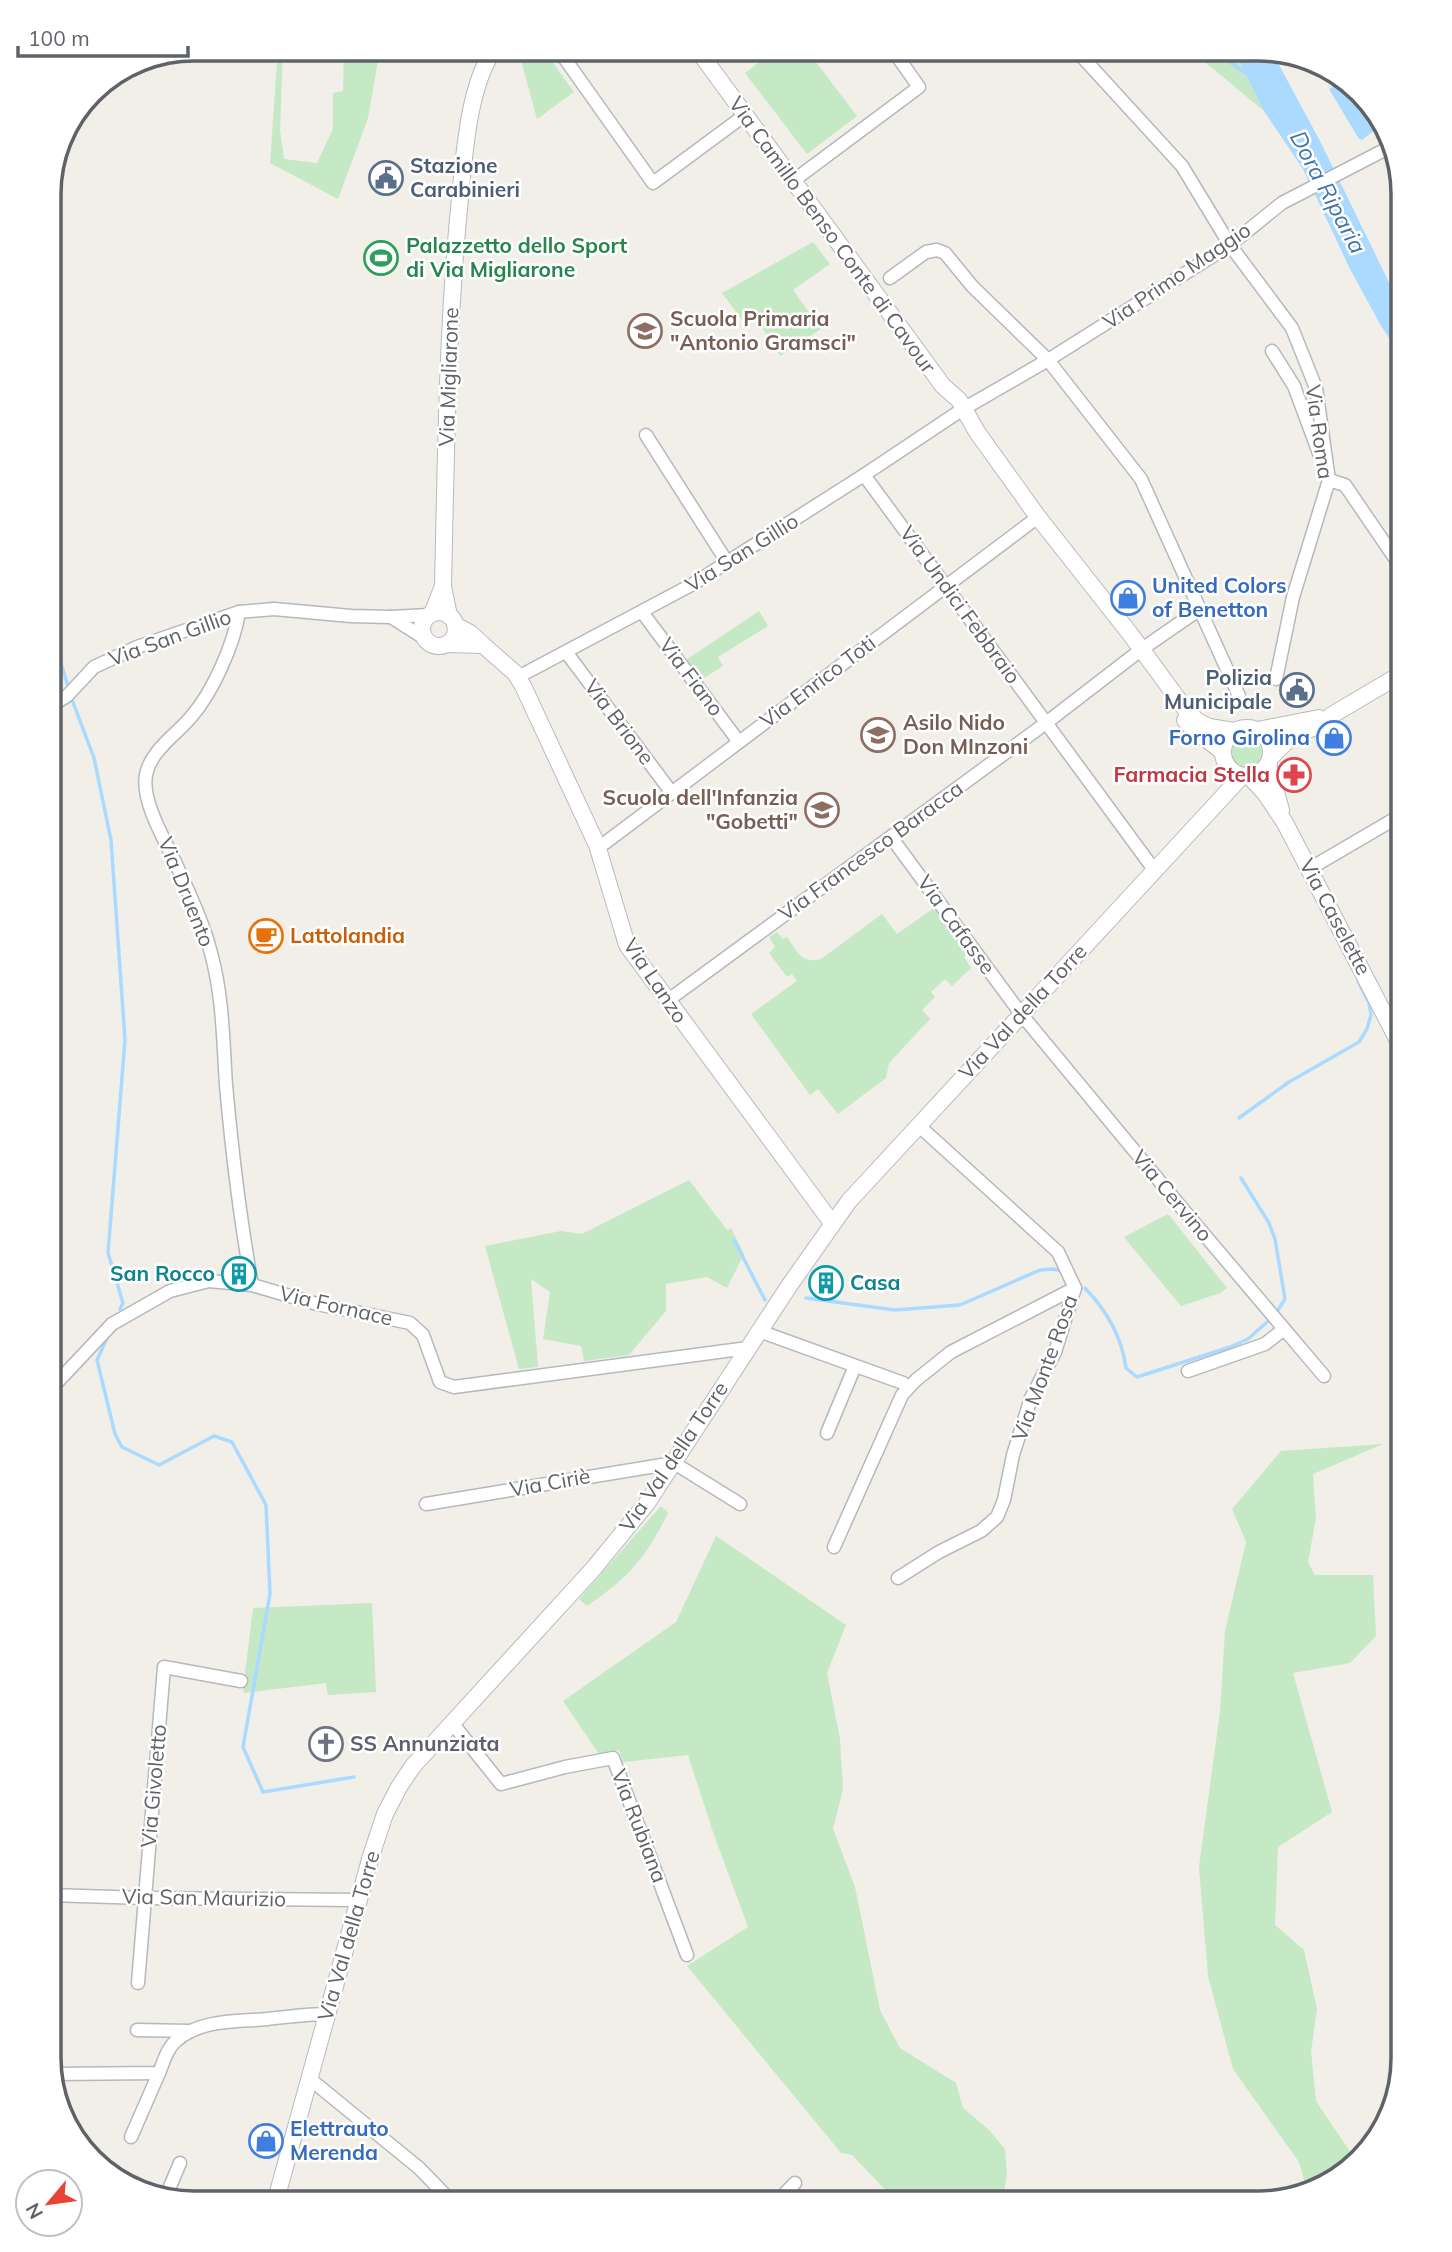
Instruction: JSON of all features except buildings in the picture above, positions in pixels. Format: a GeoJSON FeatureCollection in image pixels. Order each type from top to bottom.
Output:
{"type":"FeatureCollection","features":[{"type":"Feature","properties":{"kind":"street","name":"Via Migliarone"},"geometry":{"type":"LineString","coordinates":[[443,586],[451,285],[461,182],[478,82],[486,62]]}},
{"type":"Feature","properties":{"kind":"street"},"geometry":{"type":"LineString","coordinates":[[567,62],[653,183],[745,115]]}},
{"type":"Feature","properties":{"kind":"street","name":"Via Camillo Benso Conte di Cavour"},"geometry":{"type":"LineString","coordinates":[[706,62],[961,411],[962,421],[977,432],[1102,600],[1193,729],[1236,768]]}},
{"type":"Feature","properties":{"kind":"street"},"geometry":{"type":"LineString","coordinates":[[793,181],[919,87],[901,62]]}},
{"type":"Feature","properties":{"kind":"street","name":"Via Roma"},"geometry":{"type":"LineString","coordinates":[[1086,62],[1171,153],[1230,245],[1292,328],[1316,388],[1329,480],[1293,597],[1276,679]]}},
{"type":"Feature","properties":{"kind":"street","name":"Via Primo Maggio"},"geometry":{"type":"LineString","coordinates":[[961,411],[1048,360],[1230,245],[1282,203],[1383,150]]}},
{"type":"Feature","properties":{"kind":"street"},"geometry":{"type":"LineString","coordinates":[[890,278],[926,252],[937,250],[945,253],[957,270],[1048,360],[1141,480],[1239,696]]}},
{"type":"Feature","properties":{"kind":"street"},"geometry":{"type":"LineString","coordinates":[[1272,351],[1294,386],[1329,480],[1345,485],[1391,552]]}},
{"type":"Feature","properties":{"kind":"street","name":"Via San Gillio"},"geometry":{"type":"LineString","coordinates":[[518,677],[693,584],[961,411]]}},
{"type":"Feature","properties":{"kind":"street"},"geometry":{"type":"LineString","coordinates":[[646,435],[727,562]]}},
{"type":"Feature","properties":{"kind":"street","name":"Via Undici Febbraio"},"geometry":{"type":"LineString","coordinates":[[864,475],[1155,871]]}},
{"type":"Feature","properties":{"kind":"street","name":"Via Enrico Toti"},"geometry":{"type":"LineString","coordinates":[[597,845],[605,843],[1038,517]]}},
{"type":"Feature","properties":{"kind":"street"},"geometry":{"type":"LineString","coordinates":[[425,638],[423,623],[430,615],[443,586]]}},
{"type":"Feature","properties":{"kind":"street"},"geometry":{"type":"LineString","coordinates":[[443,586],[452,620],[453,638],[447,644]]}},
{"type":"Feature","properties":{"kind":"street","name":"Via San Gillio"},"geometry":{"type":"LineString","coordinates":[[62,699],[94,667],[137,647],[239,612],[274,609],[351,616],[430,615]]}},
{"type":"Feature","properties":{"kind":"street","name":"Via Francesco Baracca"},"geometry":{"type":"LineString","coordinates":[[667,1001],[1046,723],[1139,651],[1200,609]]}},
{"type":"Feature","properties":{"kind":"street","name":"Via Druento"},"geometry":{"type":"LineString","coordinates":[[239,612],[236,633],[208,692],[193,715],[150,761],[145,790],[200,919],[212,954],[223,1009],[226,1082],[239,1215],[252,1285]]}},
{"type":"Feature","properties":{"kind":"street"},"geometry":{"type":"LineString","coordinates":[[430,615],[441,612],[452,620]]}},
{"type":"Feature","properties":{"kind":"street","name":"Via Fiano"},"geometry":{"type":"LineString","coordinates":[[642,612],[739,742]]}},
{"type":"Feature","properties":{"kind":"street"},"geometry":{"type":"LineString","coordinates":[[391,617],[437,646],[483,645]]}},
{"type":"Feature","properties":{"kind":"street","name":"Via Lanzo"},"geometry":{"type":"LineString","coordinates":[[452,620],[518,677],[597,845],[625,939],[667,1001],[832,1223]]}},
{"type":"Feature","properties":{"kind":"street","name":"Via Camillo Benso Conte di Cavour"},"geometry":{"type":"LineString","coordinates":[[1139,651],[1198,722],[1209,727],[1234,731]]}},
{"type":"Feature","properties":{"kind":"street","name":"Via Brione"},"geometry":{"type":"LineString","coordinates":[[566,652],[672,793]]}},
{"type":"Feature","properties":{"kind":"street"},"geometry":{"type":"LineString","coordinates":[[1332,715],[1258,730],[1250,728],[1234,731],[1228,737],[1236,768],[1257,774],[1292,736],[1323,724],[1332,715],[1391,680]]}},
{"type":"Feature","properties":{"kind":"street"},"geometry":{"type":"LineString","coordinates":[[1258,730],[1269,741],[1270,760]]}},
{"type":"Feature","properties":{"kind":"street","name":"Via Caselette"},"geometry":{"type":"LineString","coordinates":[[1270,760],[1285,822]]}},
{"type":"Feature","properties":{"kind":"street","name":"Via Val della Torre"},"geometry":{"type":"LineString","coordinates":[[279,2190],[358,1899],[385,1814],[398,1787],[413,1766],[594,1568],[647,1503],[759,1331],[849,1201],[1155,871],[1225,792],[1236,768]]}},
{"type":"Feature","properties":{"kind":"street","name":"Via Caselette"},"geometry":{"type":"LineString","coordinates":[[1236,768],[1265,793],[1285,822],[1391,1027]]}},
{"type":"Feature","properties":{"kind":"street"},"geometry":{"type":"LineString","coordinates":[[1309,869],[1391,821]]}},
{"type":"Feature","properties":{"kind":"street","name":"Via Cafasse"},"geometry":{"type":"LineString","coordinates":[[891,836],[1021,1014]]}},
{"type":"Feature","properties":{"kind":"street","name":"Via Cervino"},"geometry":{"type":"LineString","coordinates":[[1021,1014],[1324,1376]]}},
{"type":"Feature","properties":{"kind":"street","name":"Via Monte Rosa"},"geometry":{"type":"LineString","coordinates":[[898,1578],[939,1552],[981,1531],[996,1517],[1004,1500],[1013,1455],[1031,1398],[1055,1352],[1075,1289],[1058,1252],[918,1125]]}},
{"type":"Feature","properties":{"kind":"street","name":"Via Fornace"},"geometry":{"type":"LineString","coordinates":[[61,1378],[112,1324],[170,1291],[209,1282],[252,1285],[317,1304],[410,1324],[423,1335],[440,1382],[454,1387],[525,1380],[748,1348]]}},
{"type":"Feature","properties":{"kind":"street"},"geometry":{"type":"LineString","coordinates":[[834,1547],[902,1395],[916,1380],[951,1352],[1075,1289]]}},
{"type":"Feature","properties":{"kind":"street"},"geometry":{"type":"LineString","coordinates":[[1188,1371],[1265,1345],[1284,1329]]}},
{"type":"Feature","properties":{"kind":"street"},"geometry":{"type":"LineString","coordinates":[[759,1331],[903,1383]]}},
{"type":"Feature","properties":{"kind":"street"},"geometry":{"type":"LineString","coordinates":[[827,1433],[855,1366]]}},
{"type":"Feature","properties":{"kind":"street"},"geometry":{"type":"LineString","coordinates":[[674,1463],[740,1504]]}},
{"type":"Feature","properties":{"kind":"street","name":"Via Ciriè"},"geometry":{"type":"LineString","coordinates":[[426,1504],[674,1463]]}},
{"type":"Feature","properties":{"kind":"street","name":"Via Givoletto"},"geometry":{"type":"LineString","coordinates":[[138,1983],[164,1667],[241,1681]]}},
{"type":"Feature","properties":{"kind":"street","name":"Via Rubiana"},"geometry":{"type":"LineString","coordinates":[[453,1724],[502,1784],[565,1767],[613,1758],[687,1955]]}},
{"type":"Feature","properties":{"kind":"street","name":"Via San Maurizio"},"geometry":{"type":"LineString","coordinates":[[61,1895],[358,1899]]}},
{"type":"Feature","properties":{"kind":"street"},"geometry":{"type":"LineString","coordinates":[[131,2137],[168,2050],[176,2040],[192,2031],[222,2022],[327,2014]]}},
{"type":"Feature","properties":{"kind":"street"},"geometry":{"type":"LineString","coordinates":[[137,2030],[192,2031]]}},
{"type":"Feature","properties":{"kind":"street"},"geometry":{"type":"LineString","coordinates":[[62,2074],[159,2073]]}},
{"type":"Feature","properties":{"kind":"street"},"geometry":{"type":"LineString","coordinates":[[310,2079],[419,2168],[441,2190]]}},
{"type":"Feature","properties":{"kind":"street"},"geometry":{"type":"LineString","coordinates":[[169,2188],[180,2163]]}},
{"type":"Feature","properties":{"kind":"street"},"geometry":{"type":"LineString","coordinates":[[787,2191],[794,2183]]}},
{"type":"Feature","properties":{"kind":"green space"},"geometry":{"type":"Polygon","coordinates":[[[277,62],[283,62],[280,131],[284,159],[317,163],[333,129],[333,93],[343,91],[344,62],[378,62],[368,118],[338,199],[270,163],[277,62]]]}},
{"type":"Feature","properties":{"kind":"green space"},"geometry":{"type":"Polygon","coordinates":[[[522,62],[552,62],[574,92],[537,119],[522,62]]]}},
{"type":"Feature","properties":{"kind":"green space"},"geometry":{"type":"Polygon","coordinates":[[[759,62],[816,62],[857,116],[807,154],[745,73],[759,62]]]}},
{"type":"Feature","properties":{"kind":"green space"},"geometry":{"type":"Polygon","coordinates":[[[1205,62],[1240,62],[1264,111],[1205,62]]]}},
{"type":"Feature","properties":{"kind":"green space"},"geometry":{"type":"Polygon","coordinates":[[[813,242],[830,264],[793,290],[821,329],[780,356],[756,318],[746,325],[722,293],[813,242]]]}},
{"type":"Feature","properties":{"kind":"green space"},"geometry":{"type":"Polygon","coordinates":[[[759,611],[768,626],[718,657],[723,666],[701,680],[686,660],[759,611]]]}},
{"type":"Feature","properties":{"kind":"green space"},"geometry":{"type":"Polygon","coordinates":[[[1247,738],[1253,739],[1261,747],[1261,759],[1253,767],[1247,768],[1241,767],[1233,759],[1232,753],[1233,747],[1241,739],[1247,738]]]}},
{"type":"Feature","properties":{"kind":"green space"},"geometry":{"type":"Polygon","coordinates":[[[934,908],[967,954],[964,957],[971,968],[952,986],[945,979],[931,992],[935,997],[922,1010],[930,1019],[889,1063],[886,1078],[838,1114],[818,1089],[810,1095],[751,1014],[797,981],[792,974],[787,977],[769,953],[775,947],[769,937],[777,932],[783,939],[787,937],[804,958],[821,959],[882,914],[897,934],[934,908]]]}},
{"type":"Feature","properties":{"kind":"green space"},"geometry":{"type":"Polygon","coordinates":[[[689,1180],[727,1230],[731,1228],[744,1254],[727,1288],[707,1277],[666,1284],[666,1311],[629,1355],[584,1361],[581,1346],[543,1339],[550,1292],[531,1279],[538,1367],[519,1369],[485,1246],[561,1231],[582,1234],[689,1180]]]}},
{"type":"Feature","properties":{"kind":"green space"},"geometry":{"type":"Polygon","coordinates":[[[1168,1214],[1227,1288],[1220,1293],[1181,1306],[1124,1237],[1168,1214]]]}},
{"type":"Feature","properties":{"kind":"green space"},"geometry":{"type":"Polygon","coordinates":[[[1383,1444],[1313,1474],[1316,1518],[1308,1562],[1315,1575],[1373,1575],[1376,1636],[1350,1663],[1293,1673],[1332,1812],[1278,1847],[1275,1925],[1304,1950],[1317,2009],[1311,2051],[1316,2101],[1351,2152],[1332,2168],[1305,2182],[1299,2162],[1233,2069],[1208,1976],[1199,1867],[1220,1712],[1225,1631],[1246,1542],[1232,1509],[1281,1451],[1383,1444]]]}},
{"type":"Feature","properties":{"kind":"green space"},"geometry":{"type":"Polygon","coordinates":[[[661,1506],[668,1513],[652,1543],[635,1566],[587,1606],[579,1599],[661,1506]]]}},
{"type":"Feature","properties":{"kind":"green space"},"geometry":{"type":"Polygon","coordinates":[[[716,1536],[846,1625],[827,1673],[840,1739],[843,1789],[833,1829],[855,1887],[880,2010],[900,2048],[956,2083],[963,2108],[988,2129],[1005,2149],[1007,2175],[1004,2191],[886,2191],[852,2155],[841,2153],[687,1966],[748,1927],[688,1755],[623,1762],[619,1750],[599,1754],[563,1701],[676,1622],[716,1536]]]}},
{"type":"Feature","properties":{"kind":"green space"},"geometry":{"type":"Polygon","coordinates":[[[372,1603],[376,1692],[328,1695],[326,1683],[244,1693],[253,1608],[372,1603]]]}},
{"type":"Feature","properties":{"kind":"water","name":"Dora Riparia"},"geometry":{"type":"Polygon","coordinates":[[[1240,62],[1278,63],[1321,143],[1391,286],[1391,341],[1350,269],[1303,169],[1264,111],[1240,62]]]}},
{"type":"Feature","properties":{"kind":"water"},"geometry":{"type":"Polygon","coordinates":[[[1334,86],[1345,94],[1374,130],[1362,140],[1359,139],[1329,89],[1334,86]]]}},
{"type":"Feature","properties":{"kind":"waterway"},"geometry":{"type":"LineString","coordinates":[[1230,62],[1245,73]]}},
{"type":"Feature","properties":{"kind":"waterway"},"geometry":{"type":"LineString","coordinates":[[62,666],[68,686]]}},
{"type":"Feature","properties":{"kind":"waterway"},"geometry":{"type":"LineString","coordinates":[[71,697],[94,758],[111,840],[125,1040],[108,1253],[123,1303],[120,1309]]}},
{"type":"Feature","properties":{"kind":"waterway"},"geometry":{"type":"LineString","coordinates":[[1239,1118],[1289,1082],[1359,1042],[1371,1015],[1369,1003],[1358,981]]}},
{"type":"Feature","properties":{"kind":"waterway"},"geometry":{"type":"LineString","coordinates":[[1241,1178],[1269,1223],[1275,1239],[1285,1299],[1278,1310]]}},
{"type":"Feature","properties":{"kind":"waterway"},"geometry":{"type":"LineString","coordinates":[[734,1240],[765,1300]]}},
{"type":"Feature","properties":{"kind":"waterway"},"geometry":{"type":"LineString","coordinates":[[806,1298],[895,1310],[960,1305],[1040,1270],[1063,1271]]}},
{"type":"Feature","properties":{"kind":"waterway"},"geometry":{"type":"LineString","coordinates":[[1085,1288],[1112,1325],[1126,1368],[1137,1377],[1230,1347],[1248,1339],[1267,1322]]}},
{"type":"Feature","properties":{"kind":"waterway"},"geometry":{"type":"LineString","coordinates":[[108,1336],[97,1360],[115,1434],[122,1447],[159,1465],[214,1436],[232,1442],[266,1505],[270,1594],[243,1747],[263,1792],[354,1777]]}},
{"type":"Feature","properties":{"kind":"place","name":"Stazione Carabinieri"},"geometry":{"type":"Point","coordinates":[386,178]}},
{"type":"Feature","properties":{"kind":"place","name":"Palazzetto dello Sport di Via Migliarone"},"geometry":{"type":"Point","coordinates":[381,258]}},
{"type":"Feature","properties":{"kind":"place","name":"Scuola Primaria \"Antonio Gramsci\""},"geometry":{"type":"Point","coordinates":[645,331]}},
{"type":"Feature","properties":{"kind":"place","name":"United Colors of Benetton"},"geometry":{"type":"Point","coordinates":[1128,598]}},
{"type":"Feature","properties":{"kind":"place","name":"Polizia Municipale"},"geometry":{"type":"Point","coordinates":[1297,690]}},
{"type":"Feature","properties":{"kind":"place","name":"Asilo Nido Don MInzoni"},"geometry":{"type":"Point","coordinates":[878,735]}},
{"type":"Feature","properties":{"kind":"place","name":"Forno Girolina"},"geometry":{"type":"Point","coordinates":[1334,738]}},
{"type":"Feature","properties":{"kind":"place","name":"Farmacia Stella"},"geometry":{"type":"Point","coordinates":[1294,775]}},
{"type":"Feature","properties":{"kind":"place","name":"Scuola dell'Infanzia \"Gobetti\""},"geometry":{"type":"Point","coordinates":[822,810]}},
{"type":"Feature","properties":{"kind":"place","name":"Lattolandia"},"geometry":{"type":"Point","coordinates":[266,936]}},
{"type":"Feature","properties":{"kind":"place","name":"San Rocco"},"geometry":{"type":"Point","coordinates":[239,1274]}},
{"type":"Feature","properties":{"kind":"place","name":"Casa"},"geometry":{"type":"Point","coordinates":[826,1283]}},
{"type":"Feature","properties":{"kind":"place","name":"SS Annunziata"},"geometry":{"type":"Point","coordinates":[326,1744]}},
{"type":"Feature","properties":{"kind":"place","name":"Elettrauto Merenda"},"geometry":{"type":"Point","coordinates":[266,2141]}}]}
